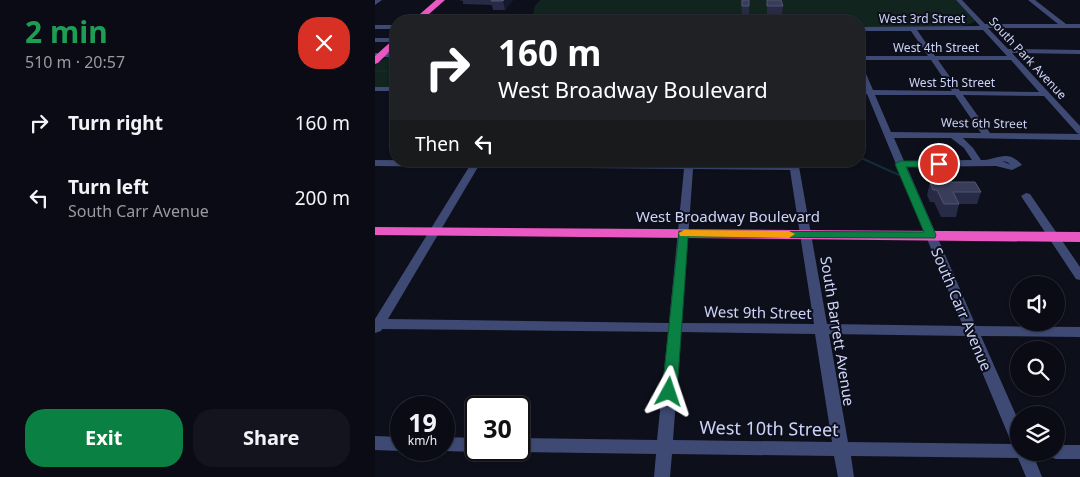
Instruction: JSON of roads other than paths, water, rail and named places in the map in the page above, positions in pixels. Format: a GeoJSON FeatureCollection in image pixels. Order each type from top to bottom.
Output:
{"type":"FeatureCollection","features":[{"type":"Feature","properties":{"kind":"highway"},"geometry":{"type":"LineString","coordinates":[[423,15],[441,0]]}},
{"type":"Feature","properties":{"kind":"highway"},"geometry":{"type":"LineString","coordinates":[[377,57],[390,45]]}},
{"type":"Feature","properties":{"kind":"highway","name":"West Broadway Boulevard"},"geometry":{"type":"LineString","coordinates":[[375,231],[1080,236]]}},
{"type":"Feature","properties":{"kind":"street"},"geometry":{"type":"LineString","coordinates":[[375,3],[379,0]]}},
{"type":"Feature","properties":{"kind":"street","name":"South Park Avenue"},"geometry":{"type":"LineString","coordinates":[[959,0],[1046,94],[1076,121],[1080,130]]}},
{"type":"Feature","properties":{"kind":"street"},"geometry":{"type":"LineString","coordinates":[[1031,0],[1064,26]]}},
{"type":"Feature","properties":{"kind":"street"},"geometry":{"type":"LineString","coordinates":[[375,23],[390,23]]}},
{"type":"Feature","properties":{"kind":"street","name":"West 3rd Street"},"geometry":{"type":"LineString","coordinates":[[865,29],[1080,26]]}},
{"type":"Feature","properties":{"kind":"street"},"geometry":{"type":"LineString","coordinates":[[375,27],[390,27]]}},
{"type":"Feature","properties":{"kind":"street"},"geometry":{"type":"LineString","coordinates":[[913,29],[987,135]]}},
{"type":"Feature","properties":{"kind":"street"},"geometry":{"type":"LineString","coordinates":[[375,40],[390,40]]}},
{"type":"Feature","properties":{"kind":"street"},"geometry":{"type":"LineString","coordinates":[[1007,51],[1080,52]]}},
{"type":"Feature","properties":{"kind":"street"},"geometry":{"type":"LineString","coordinates":[[377,57],[390,56]]}},
{"type":"Feature","properties":{"kind":"street","name":"West 4th Street"},"geometry":{"type":"LineString","coordinates":[[865,58],[1013,58]]}},
{"type":"Feature","properties":{"kind":"street"},"geometry":{"type":"LineString","coordinates":[[375,89],[390,89]]}},
{"type":"Feature","properties":{"kind":"street","name":"West 5th Street"},"geometry":{"type":"LineString","coordinates":[[865,92],[1046,94]]}},
{"type":"Feature","properties":{"kind":"street","name":"South Carr Avenue"},"geometry":{"type":"LineString","coordinates":[[865,94],[888,135],[1010,420]]}},
{"type":"Feature","properties":{"kind":"street","name":"West 6th Street"},"geometry":{"type":"LineString","coordinates":[[888,135],[951,135],[966,139],[987,135],[1080,137]]}},
{"type":"Feature","properties":{"kind":"street"},"geometry":{"type":"LineString","coordinates":[[966,139],[971,159]]}},
{"type":"Feature","properties":{"kind":"street"},"geometry":{"type":"LineString","coordinates":[[900,164],[959,164],[971,159],[997,163]]}},
{"type":"Feature","properties":{"kind":"street"},"geometry":{"type":"LineString","coordinates":[[375,163],[390,163]]}},
{"type":"Feature","properties":{"kind":"street"},"geometry":{"type":"LineString","coordinates":[[376,326],[473,167]]}},
{"type":"Feature","properties":{"kind":"street"},"geometry":{"type":"LineString","coordinates":[[662,477],[689,167]]}},
{"type":"Feature","properties":{"kind":"street","name":"South Barrett Avenue"},"geometry":{"type":"LineString","coordinates":[[795,167],[846,477]]}},
{"type":"Feature","properties":{"kind":"street"},"geometry":{"type":"LineString","coordinates":[[1026,196],[1080,276]]}},
{"type":"Feature","properties":{"kind":"street","name":"West 9th Street"},"geometry":{"type":"LineString","coordinates":[[376,326],[675,327],[1080,332]]}},
{"type":"Feature","properties":{"kind":"street"},"geometry":{"type":"LineString","coordinates":[[375,443],[390,444]]}},
{"type":"Feature","properties":{"kind":"street","name":"West 10th Street"},"geometry":{"type":"LineString","coordinates":[[530,445],[1010,451]]}},
{"type":"Feature","properties":{"kind":"street"},"geometry":{"type":"LineString","coordinates":[[1065,452],[1080,452]]}},
{"type":"Feature","properties":{"kind":"street"},"geometry":{"type":"LineString","coordinates":[[1028,461],[1034,477]]}},
{"type":"Feature","properties":{"kind":"waterway"},"geometry":{"type":"LineString","coordinates":[[375,71],[390,71]]}},
{"type":"Feature","properties":{"kind":"waterway"},"geometry":{"type":"LineString","coordinates":[[865,160],[899,175]]}}]}
